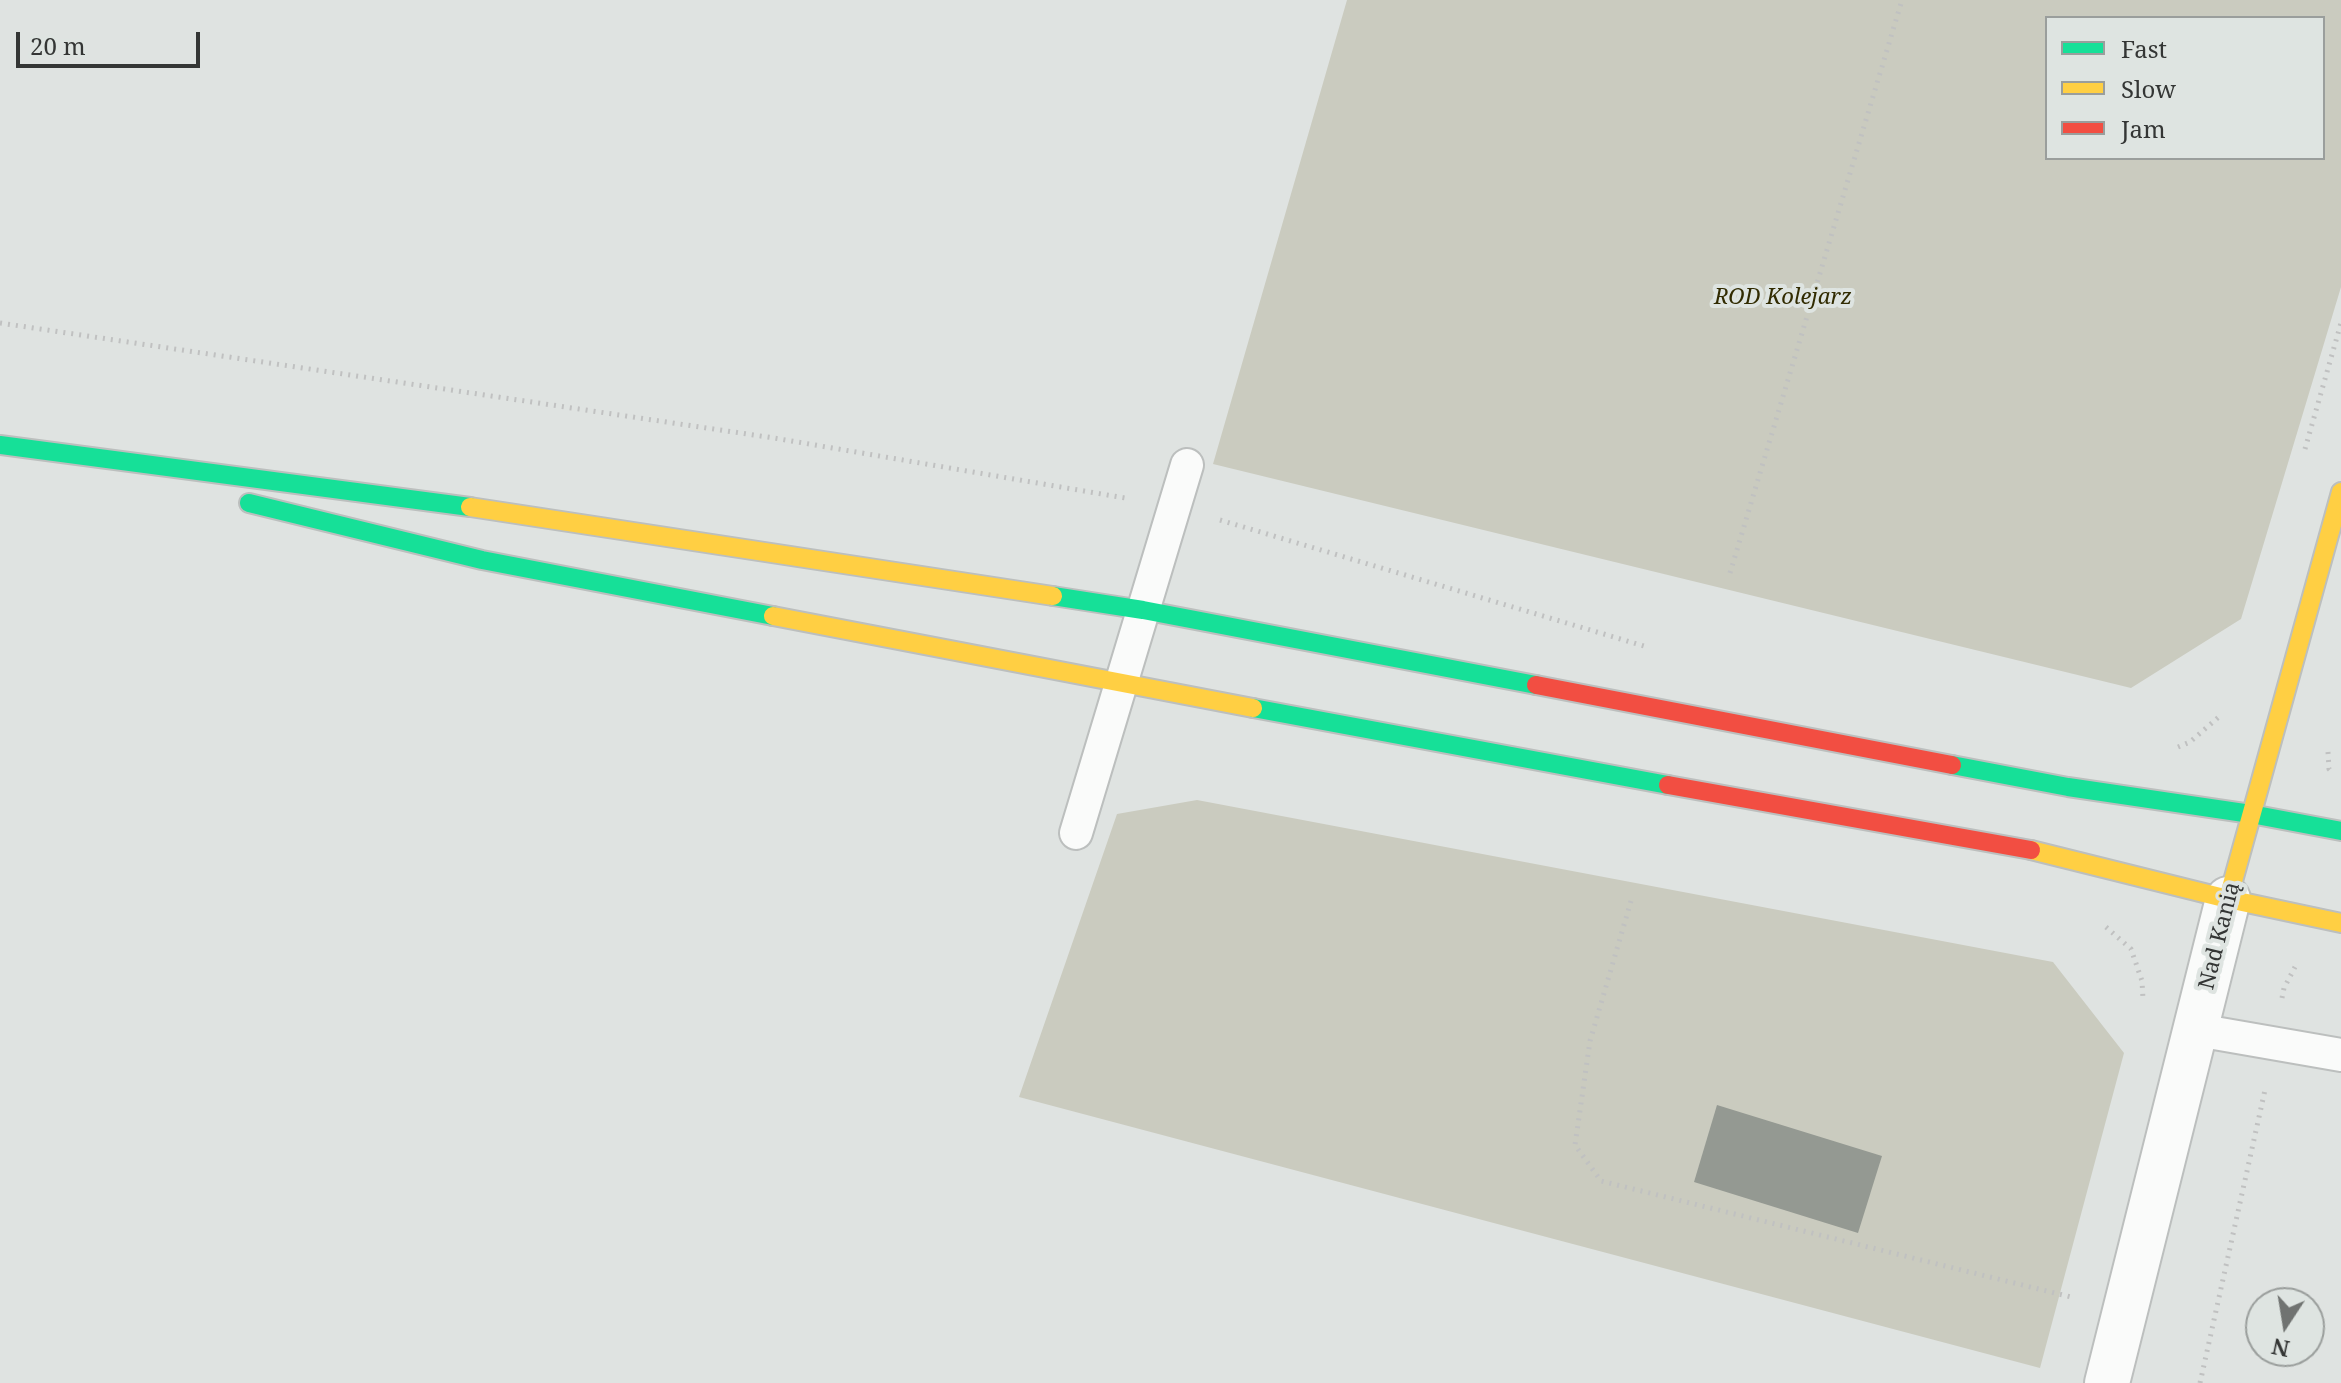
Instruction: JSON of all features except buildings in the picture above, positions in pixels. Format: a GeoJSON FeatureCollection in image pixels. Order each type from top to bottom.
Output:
{"type":"FeatureCollection","features":[{"type":"Feature","properties":{"kind":"street"},"geometry":{"type":"LineString","coordinates":[[0,445],[519,513],[1143,610],[2068,787],[2251,814],[2341,831]]}},
{"type":"Feature","properties":{"kind":"street"},"geometry":{"type":"LineString","coordinates":[[48,453],[188,488]]}},
{"type":"Feature","properties":{"kind":"street","name":"Nad Kanią"},"geometry":{"type":"LineString","coordinates":[[2107,1383],[2228,899],[2341,492]]}},
{"type":"Feature","properties":{"kind":"street"},"geometry":{"type":"LineString","coordinates":[[234,499],[482,560],[1361,730],[2055,854],[2228,899],[2341,923]]}},
{"type":"Feature","properties":{"kind":"lane"},"geometry":{"type":"LineString","coordinates":[[1076,833],[1187,465]]}},
{"type":"Feature","properties":{"kind":"lane"},"geometry":{"type":"LineString","coordinates":[[2197,1030],[2341,1055]]}},
{"type":"Feature","properties":{"kind":"path"},"geometry":{"type":"LineString","coordinates":[[1730,573],[1902,0]]}},
{"type":"Feature","properties":{"kind":"path"},"geometry":{"type":"LineString","coordinates":[[1631,901],[1590,1041],[1575,1145],[1601,1181],[2125,1311]]}},
{"type":"Feature","properties":{"kind":"path"},"geometry":{"type":"LineString","coordinates":[[2096,922],[2109,928],[2131,949],[2142,981],[2144,1006]]}},
{"type":"Feature","properties":{"kind":"path"},"geometry":{"type":"LineString","coordinates":[[2200,1383],[2276,1044],[2284,988],[2298,962]]}},
{"type":"Feature","properties":{"kind":"green space","name":"ROD Kolejarz"},"geometry":{"type":"Polygon","coordinates":[[[1347,0],[2341,0],[2341,287],[2241,619],[2131,688],[1213,464],[1347,0]]]}},
{"type":"Feature","properties":{"kind":"green space"},"geometry":{"type":"Polygon","coordinates":[[[1197,800],[2053,962],[2124,1053],[2040,1368],[1019,1097],[1117,814],[1197,800]]]}},
{"type":"Feature","properties":{"kind":"traffic: fast"},"geometry":{"type":"LineString","coordinates":[[0,445],[470,507]]}},
{"type":"Feature","properties":{"kind":"traffic: fast"},"geometry":{"type":"LineString","coordinates":[[249,503],[482,560],[773,616]]}},
{"type":"Feature","properties":{"kind":"traffic: fast"},"geometry":{"type":"LineString","coordinates":[[1053,596],[1143,610],[1536,685]]}},
{"type":"Feature","properties":{"kind":"traffic: fast"},"geometry":{"type":"LineString","coordinates":[[1253,708],[1668,785]]}},
{"type":"Feature","properties":{"kind":"traffic: fast"},"geometry":{"type":"LineString","coordinates":[[1952,765],[2341,831]]}},
{"type":"Feature","properties":{"kind":"traffic: slow"},"geometry":{"type":"LineString","coordinates":[[2228,899],[2341,492]]}},
{"type":"Feature","properties":{"kind":"traffic: slow"},"geometry":{"type":"LineString","coordinates":[[470,507],[1053,596]]}},
{"type":"Feature","properties":{"kind":"traffic: slow"},"geometry":{"type":"LineString","coordinates":[[773,616],[1253,708]]}},
{"type":"Feature","properties":{"kind":"traffic: slow"},"geometry":{"type":"LineString","coordinates":[[2031,850],[2228,899],[2341,923]]}},
{"type":"Feature","properties":{"kind":"traffic: jam"},"geometry":{"type":"LineString","coordinates":[[1536,685],[1952,765]]}},
{"type":"Feature","properties":{"kind":"traffic: jam"},"geometry":{"type":"LineString","coordinates":[[1668,785],[2031,850]]}}]}
